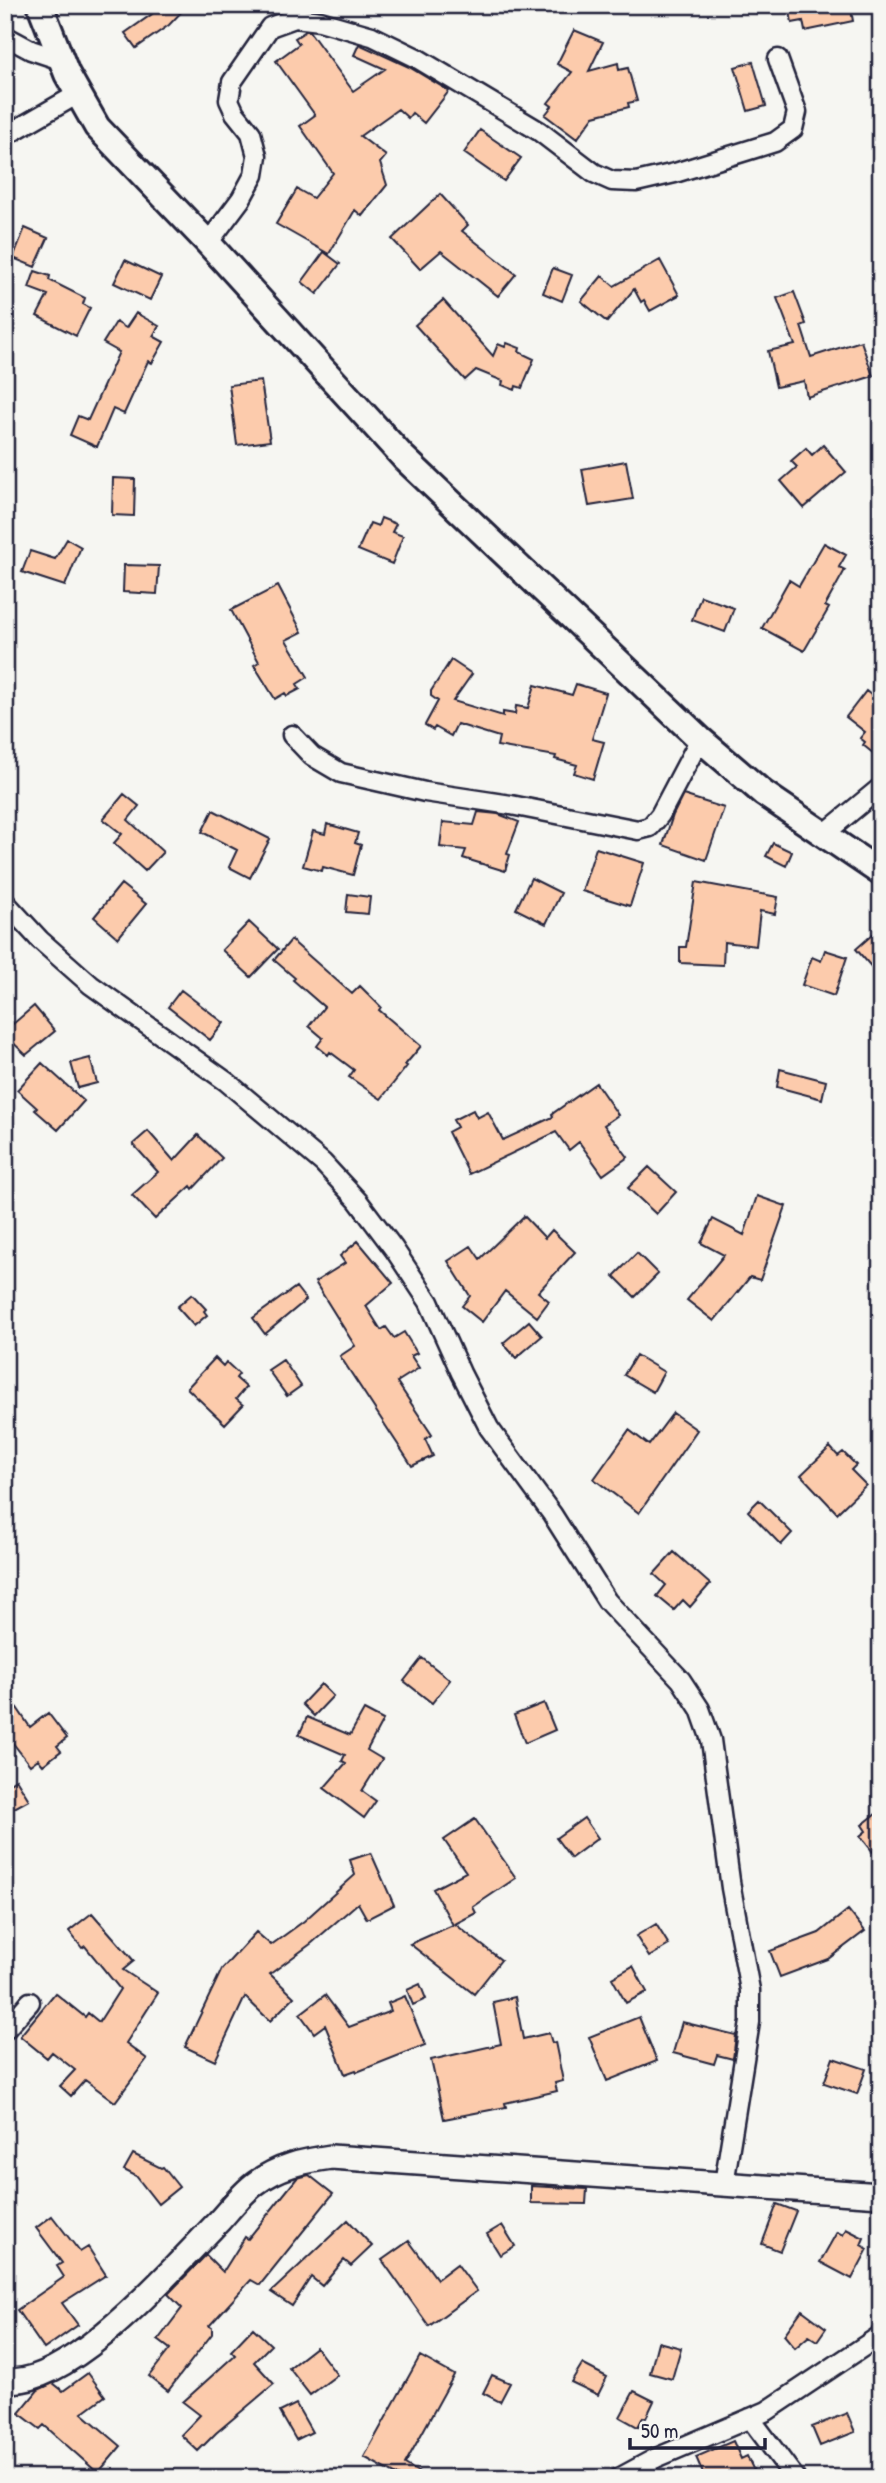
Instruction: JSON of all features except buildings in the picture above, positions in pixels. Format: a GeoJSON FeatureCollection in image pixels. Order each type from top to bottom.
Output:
{"type":"FeatureCollection","features":[{"type":"Feature","properties":{"kind":"main road"},"geometry":{"type":"LineString","coordinates":[[40,5],[61,60],[97,127],[208,243],[404,458],[700,739],[763,793],[881,873]]}},
{"type":"Feature","properties":{"kind":"street"},"geometry":{"type":"LineString","coordinates":[[208,243],[241,200],[254,175],[257,156],[251,133],[235,113],[229,100],[232,82],[270,27],[295,18],[320,21],[372,36],[415,57],[539,131],[594,173],[612,181],[636,182],[676,173],[775,142],[793,129],[797,112],[778,59]]}},
{"type":"Feature","properties":{"kind":"street"},"geometry":{"type":"LineString","coordinates":[[5,36],[31,50],[61,60]]}},
{"type":"Feature","properties":{"kind":"street"},"geometry":{"type":"LineString","coordinates":[[5,136],[78,94]]}},
{"type":"Feature","properties":{"kind":"street"},"geometry":{"type":"LineString","coordinates":[[292,735],[312,756],[341,773],[425,792],[511,805],[638,830],[650,827],[660,815],[700,739]]}},
{"type":"Feature","properties":{"kind":"street"},"geometry":{"type":"LineString","coordinates":[[823,835],[881,787]]}},
{"type":"Feature","properties":{"kind":"street"},"geometry":{"type":"LineString","coordinates":[[5,902],[40,940],[91,985],[227,1082],[323,1163],[358,1201],[429,1302],[489,1428],[552,1514],[607,1601],[681,1680],[701,1709],[710,1740],[731,1888],[750,1990],[750,2022],[724,2184]]}},
{"type":"Feature","properties":{"kind":"street"},"geometry":{"type":"LineString","coordinates":[[5,2030],[30,2002]]}},
{"type":"Feature","properties":{"kind":"street"},"geometry":{"type":"LineString","coordinates":[[5,2380],[18,2382],[65,2364],[125,2318],[255,2183],[291,2164],[331,2157],[881,2196]]}},
{"type":"Feature","properties":{"kind":"street"},"geometry":{"type":"LineString","coordinates":[[619,2478],[656,2458],[767,2411],[881,2335]]}},
{"type":"Feature","properties":{"kind":"street"},"geometry":{"type":"LineString","coordinates":[[750,2418],[795,2478]]}}]}
